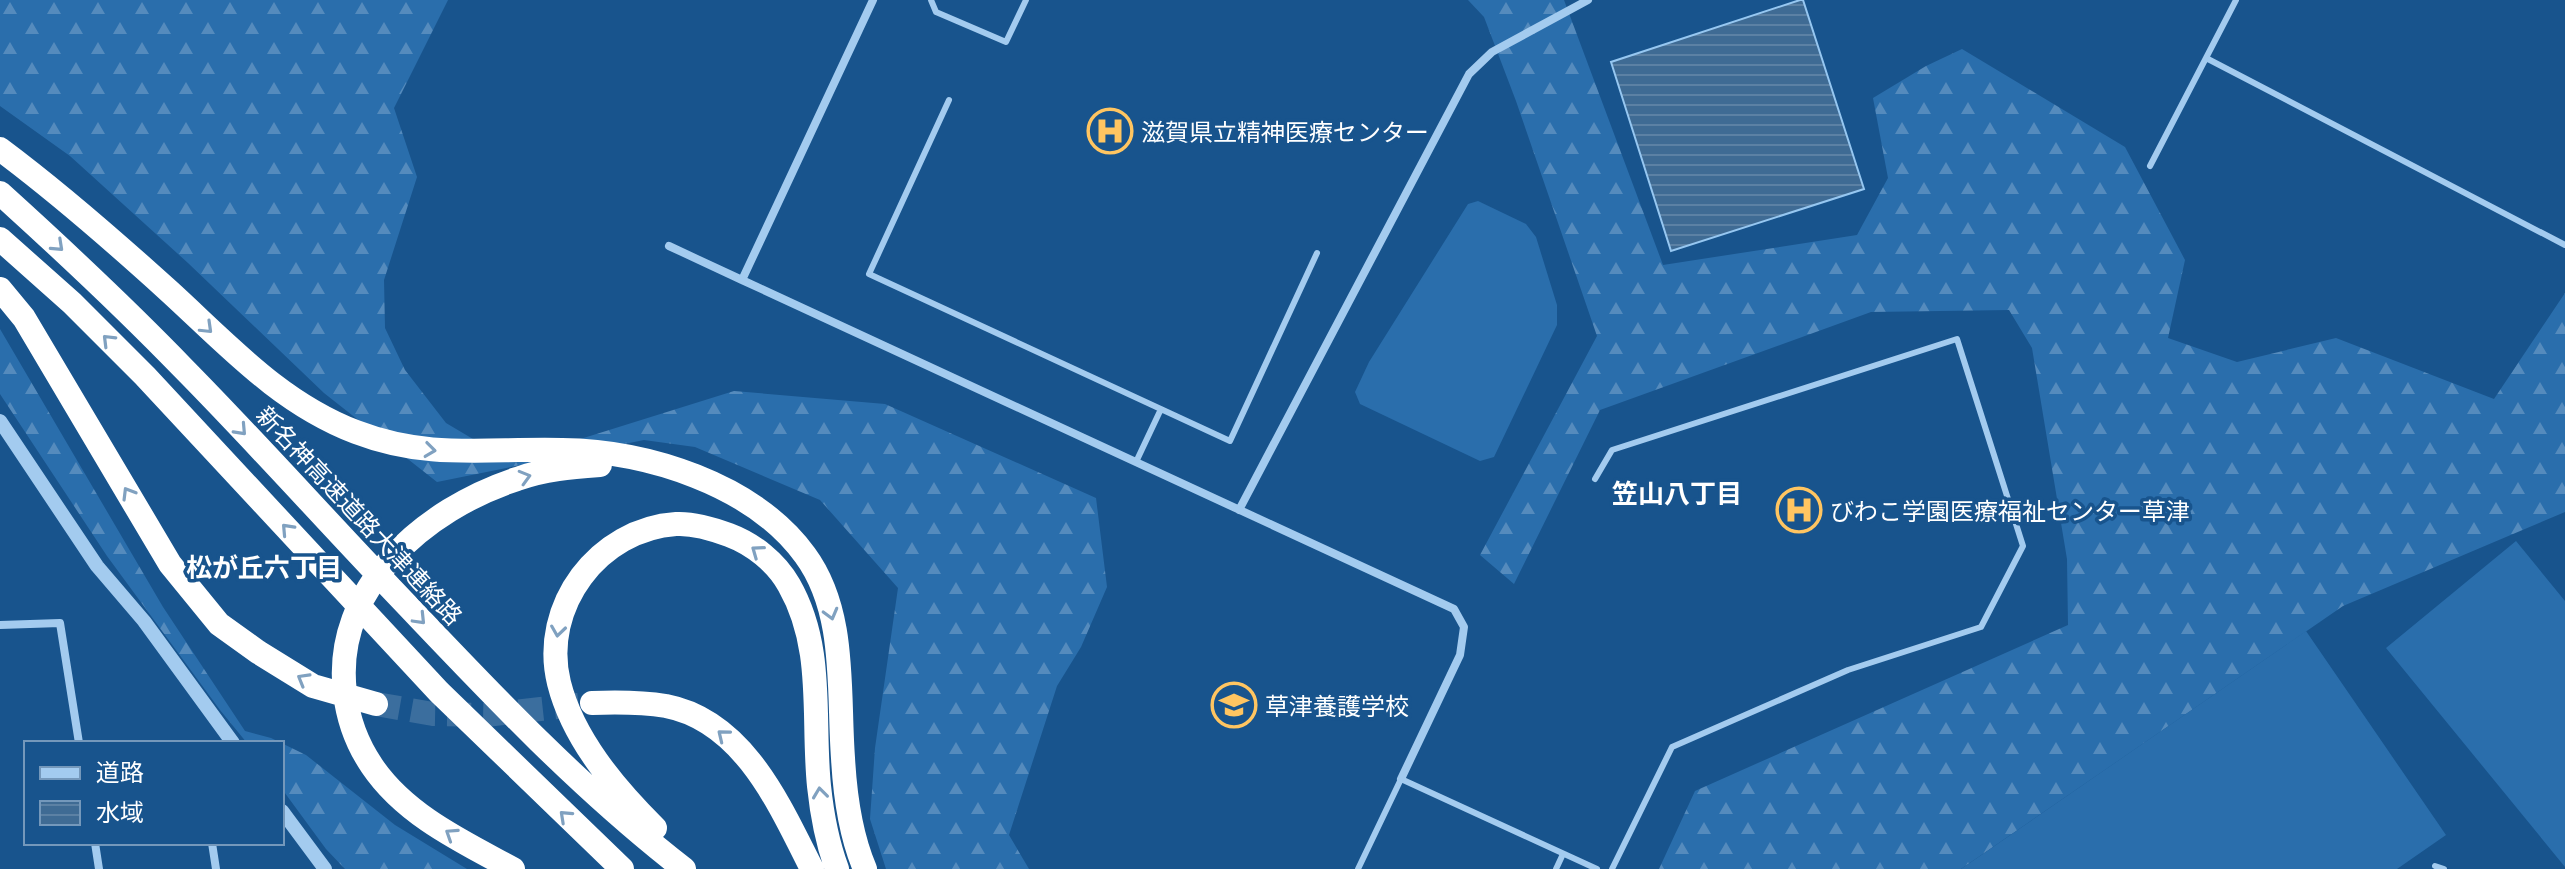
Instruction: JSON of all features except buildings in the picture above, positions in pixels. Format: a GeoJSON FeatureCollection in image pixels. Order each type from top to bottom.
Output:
{"type":"FeatureCollection","features":[{"type":"Feature","properties":{"kind":"highway"},"geometry":{"type":"LineString","coordinates":[[0,149],[122,250],[258,374],[291,400],[325,419],[357,432],[416,448],[479,453],[567,450],[660,465],[703,479],[740,497],[777,524],[806,556],[824,590],[835,628],[847,805],[857,850],[865,869]]}},
{"type":"Feature","properties":{"kind":"highway","name":"新名神高速道路大津連絡路"},"geometry":{"type":"LineString","coordinates":[[0,193],[186,371],[491,693],[578,778],[684,869]]}},
{"type":"Feature","properties":{"kind":"highway"},"geometry":{"type":"LineString","coordinates":[[0,239],[72,303],[145,376],[439,692],[622,869]]}},
{"type":"Feature","properties":{"kind":"highway"},"geometry":{"type":"LineString","coordinates":[[0,289],[24,318],[170,564],[219,624],[313,686],[376,704]]}},
{"type":"Feature","properties":{"kind":"highway"},"geometry":{"type":"LineString","coordinates":[[513,869],[456,838],[417,811],[373,767],[357,739],[347,710],[343,677],[346,646],[355,615],[369,587],[408,540],[443,514],[484,492],[517,478],[558,468],[603,464],[660,465]]}},
{"type":"Feature","properties":{"kind":"highway"},"geometry":{"type":"LineString","coordinates":[[697,869],[638,811],[590,751],[559,682],[556,647],[560,616],[575,584],[595,559],[622,539],[651,527],[679,523],[713,529],[741,540],[767,557],[788,583],[803,616],[813,652],[819,786],[828,845],[837,869]]}},
{"type":"Feature","properties":{"kind":"highway"},"geometry":{"type":"LineString","coordinates":[[592,703],[635,702],[669,707],[699,718],[723,733],[745,754],[763,779],[812,869]]}},
{"type":"Feature","properties":{"kind":"street"},"geometry":{"type":"LineString","coordinates":[[742,280],[873,0]]}},
{"type":"Feature","properties":{"kind":"street"},"geometry":{"type":"LineString","coordinates":[[1239,510],[1469,74],[1492,52],[1588,0]]}},
{"type":"Feature","properties":{"kind":"street"},"geometry":{"type":"LineString","coordinates":[[669,246],[1454,609],[1464,627],[1460,655],[1401,779]]}},
{"type":"Feature","properties":{"kind":"street"},"geometry":{"type":"LineString","coordinates":[[0,421],[97,566],[144,621],[232,741]]}},
{"type":"Feature","properties":{"kind":"street"},"geometry":{"type":"LineString","coordinates":[[0,625],[60,623],[79,741]]}},
{"type":"Feature","properties":{"kind":"street"},"geometry":{"type":"LineString","coordinates":[[284,814],[325,869]]}},
{"type":"Feature","properties":{"kind":"street"},"geometry":{"type":"LineString","coordinates":[[95,845],[99,869]]}},
{"type":"Feature","properties":{"kind":"street"},"geometry":{"type":"LineString","coordinates":[[212,845],[216,869]]}},
{"type":"Feature","properties":{"kind":"lane"},"geometry":{"type":"LineString","coordinates":[[931,0],[936,12],[1006,42],[1026,0]]}},
{"type":"Feature","properties":{"kind":"lane"},"geometry":{"type":"LineString","coordinates":[[2150,166],[2236,0]]}},
{"type":"Feature","properties":{"kind":"lane"},"geometry":{"type":"LineString","coordinates":[[2206,58],[2565,245]]}},
{"type":"Feature","properties":{"kind":"lane"},"geometry":{"type":"LineString","coordinates":[[949,100],[869,274],[1230,441],[1317,253]]}},
{"type":"Feature","properties":{"kind":"lane"},"geometry":{"type":"LineString","coordinates":[[1595,479],[1612,450],[1957,339],[2023,546],[1981,627],[1848,670],[1672,747],[1612,869]]}},
{"type":"Feature","properties":{"kind":"lane"},"geometry":{"type":"LineString","coordinates":[[1136,462],[1161,409]]}},
{"type":"Feature","properties":{"kind":"lane"},"geometry":{"type":"LineString","coordinates":[[1358,869],[1401,779],[1597,869]]}},
{"type":"Feature","properties":{"kind":"lane"},"geometry":{"type":"LineString","coordinates":[[1556,869],[1563,854]]}},
{"type":"Feature","properties":{"kind":"lane"},"geometry":{"type":"LineString","coordinates":[[2435,866],[2444,869]]}},
{"type":"Feature","properties":{"kind":"green space"},"geometry":{"type":"Polygon","coordinates":[[[0,0],[448,0],[394,108],[417,177],[384,280],[385,328],[405,370],[446,423],[510,461],[734,391],[885,404],[1096,498],[1107,587],[1081,647],[1057,686],[1009,835],[1029,869],[886,869],[870,819],[875,748],[898,588],[820,500],[695,447],[644,440],[437,482],[324,393],[70,156],[0,106],[0,0]]]}},
{"type":"Feature","properties":{"kind":"green space"},"geometry":{"type":"Polygon","coordinates":[[[1468,0],[1564,0],[1663,265],[1857,235],[1888,178],[1873,98],[1926,66],[1962,49],[2125,147],[2185,260],[2168,338],[2237,362],[2336,338],[2494,399],[2565,293],[2565,512],[2343,606],[1961,869],[1659,869],[1695,791],[2068,625],[2067,559],[2032,348],[2009,310],[1871,312],[1600,410],[1514,584],[1480,555],[1597,336],[1484,17],[1468,0]]]}},
{"type":"Feature","properties":{"kind":"green space"},"geometry":{"type":"Polygon","coordinates":[[[1478,201],[1526,224],[1536,237],[1557,305],[1557,325],[1494,457],[1480,461],[1360,404],[1355,392],[1369,362],[1468,204],[1478,201]]]}},
{"type":"Feature","properties":{"kind":"green space"},"geometry":{"type":"Polygon","coordinates":[[[0,329],[163,607],[245,731],[277,741],[245,741],[220,710],[107,556],[0,394],[0,329]]]}},
{"type":"Feature","properties":{"kind":"green space"},"geometry":{"type":"Polygon","coordinates":[[[2516,541],[2565,601],[2565,867],[2386,648],[2516,541]]]}},
{"type":"Feature","properties":{"kind":"green space"},"geometry":{"type":"Polygon","coordinates":[[[2306,631],[2446,835],[2397,869],[1961,869],[2306,631]]]}},
{"type":"Feature","properties":{"kind":"green space"},"geometry":{"type":"Polygon","coordinates":[[[284,744],[306,755],[395,825],[467,869],[345,869],[326,849],[284,792],[284,744]]]}},
{"type":"Feature","properties":{"kind":"water"},"geometry":{"type":"Polygon","coordinates":[[[1803,0],[1864,189],[1671,251],[1611,62],[1803,0]]]}},
{"type":"Feature","properties":{"kind":"tunnel"},"geometry":{"type":"LineString","coordinates":[[376,704],[433,714],[486,715],[586,704]]}},
{"type":"Feature","properties":{"kind":"place","name":"滋賀県立精神医療センター"},"geometry":{"type":"Point","coordinates":[1110,131]}},
{"type":"Feature","properties":{"kind":"place","name":"びわこ学園医療福祉センター草津"},"geometry":{"type":"Point","coordinates":[1799,510]}},
{"type":"Feature","properties":{"kind":"place","name":"草津養護学校"},"geometry":{"type":"Point","coordinates":[1234,705]}},
{"type":"Feature","properties":{"kind":"district","name":"笠山八丁目"},"geometry":{"type":"Point","coordinates":[1677,493]}},
{"type":"Feature","properties":{"kind":"district","name":"松が丘六丁目"},"geometry":{"type":"Point","coordinates":[264,567]}}]}
